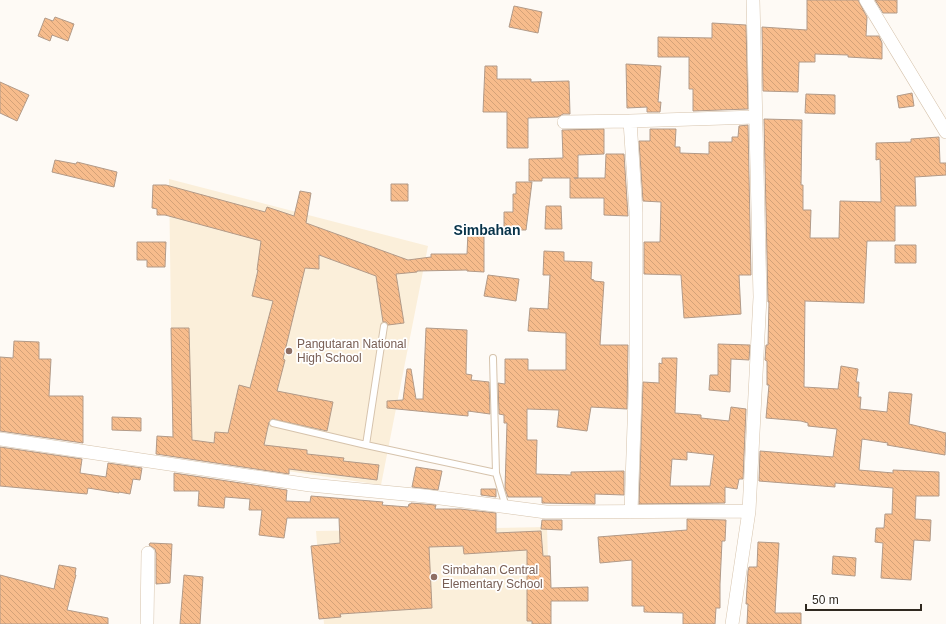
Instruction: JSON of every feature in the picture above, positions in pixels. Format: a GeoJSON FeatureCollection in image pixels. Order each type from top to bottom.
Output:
{"type":"FeatureCollection","features":[{"type":"Feature","properties":{"kind":"street"},"geometry":{"type":"LineString","coordinates":[[732,624],[749,511],[760,297],[753,0]]}},
{"type":"Feature","properties":{"kind":"street"},"geometry":{"type":"LineString","coordinates":[[866,0],[946,132]]}},
{"type":"Feature","properties":{"kind":"street"},"geometry":{"type":"LineString","coordinates":[[564,122],[756,117]]}},
{"type":"Feature","properties":{"kind":"street"},"geometry":{"type":"LineString","coordinates":[[630,121],[636,212],[636,367],[631,512]]}},
{"type":"Feature","properties":{"kind":"street"},"geometry":{"type":"LineString","coordinates":[[0,439],[310,485],[425,496],[546,512],[749,511]]}},
{"type":"Feature","properties":{"kind":"street"},"geometry":{"type":"LineString","coordinates":[[147,624],[148,553]]}},
{"type":"Feature","properties":{"kind":"lane"},"geometry":{"type":"LineString","coordinates":[[366,446],[384,326]]}},
{"type":"Feature","properties":{"kind":"lane"},"geometry":{"type":"LineString","coordinates":[[493,358],[496,473],[506,507]]}},
{"type":"Feature","properties":{"kind":"lane"},"geometry":{"type":"LineString","coordinates":[[273,423],[366,446],[496,473]]}},
{"type":"Feature","properties":{"kind":"shaded area","name":"Pangutaran National High School"},"geometry":{"type":"Polygon","coordinates":[[[169,179],[428,246],[381,485],[220,461],[173,457],[169,179]]]}},
{"type":"Feature","properties":{"kind":"shaded area","name":"Simbahan Central Elementary School"},"geometry":{"type":"Polygon","coordinates":[[[547,527],[550,624],[324,624],[316,531],[547,527]]]}},
{"type":"Feature","properties":{"kind":"building"},"geometry":{"type":"Polygon","coordinates":[[[807,0],[858,0],[867,17],[866,36],[879,36],[882,43],[882,59],[848,57],[848,55],[815,54],[815,62],[799,62],[798,92],[763,91],[762,27],[807,30],[807,0]]]}},
{"type":"Feature","properties":{"kind":"building"},"geometry":{"type":"Polygon","coordinates":[[[875,0],[897,0],[897,13],[883,13],[875,0]]]}},
{"type":"Feature","properties":{"kind":"building"},"geometry":{"type":"Polygon","coordinates":[[[514,6],[542,12],[538,33],[509,27],[514,6]]]}},
{"type":"Feature","properties":{"kind":"building"},"geometry":{"type":"Polygon","coordinates":[[[55,17],[74,24],[68,41],[52,35],[50,41],[38,36],[45,18],[53,21],[55,17]]]}},
{"type":"Feature","properties":{"kind":"building"},"geometry":{"type":"Polygon","coordinates":[[[712,23],[746,25],[748,109],[693,111],[693,89],[689,89],[689,57],[658,57],[658,37],[712,38],[712,23]]]}},
{"type":"Feature","properties":{"kind":"building"},"geometry":{"type":"Polygon","coordinates":[[[626,64],[661,66],[658,102],[661,102],[660,112],[647,112],[647,107],[627,108],[626,64]]]}},
{"type":"Feature","properties":{"kind":"building"},"geometry":{"type":"Polygon","coordinates":[[[485,66],[497,66],[497,79],[531,79],[531,82],[569,81],[570,114],[563,114],[558,117],[528,118],[528,148],[507,148],[507,112],[483,112],[485,66]]]}},
{"type":"Feature","properties":{"kind":"building"},"geometry":{"type":"Polygon","coordinates":[[[0,82],[29,95],[17,121],[0,113],[0,82]]]}},
{"type":"Feature","properties":{"kind":"building"},"geometry":{"type":"Polygon","coordinates":[[[912,93],[914,106],[899,108],[897,96],[912,93]]]}},
{"type":"Feature","properties":{"kind":"building"},"geometry":{"type":"Polygon","coordinates":[[[806,94],[835,95],[835,114],[805,113],[806,94]]]}},
{"type":"Feature","properties":{"kind":"building"},"geometry":{"type":"Polygon","coordinates":[[[764,119],[802,120],[801,185],[803,185],[803,210],[811,210],[810,238],[839,238],[840,201],[881,202],[880,159],[876,160],[876,143],[911,142],[911,139],[939,137],[940,163],[946,163],[946,175],[915,177],[916,206],[895,206],[895,241],[867,241],[864,303],[805,301],[804,387],[838,389],[841,366],[858,369],[856,382],[859,382],[858,397],[861,397],[860,409],[887,412],[889,392],[912,394],[909,424],[946,433],[945,455],[862,439],[859,470],[893,473],[893,470],[939,472],[939,496],[916,496],[915,519],[931,520],[930,541],[914,540],[911,580],[881,578],[883,543],[875,542],[876,528],[884,528],[885,514],[892,514],[893,488],[835,483],[835,487],[759,481],[760,451],[833,457],[837,429],[808,426],[808,423],[801,421],[766,418],[769,385],[767,385],[767,361],[765,360],[766,345],[768,345],[769,302],[764,119]]]}},
{"type":"Feature","properties":{"kind":"building"},"geometry":{"type":"Polygon","coordinates":[[[748,125],[751,275],[739,275],[741,314],[684,318],[681,275],[644,274],[644,242],[660,242],[661,202],[643,201],[639,141],[650,141],[650,129],[676,129],[675,147],[680,147],[680,153],[709,154],[709,142],[732,142],[732,137],[738,137],[739,126],[748,125]]]}},
{"type":"Feature","properties":{"kind":"building"},"geometry":{"type":"Polygon","coordinates":[[[604,129],[604,154],[578,155],[578,178],[605,178],[606,154],[624,154],[628,216],[604,215],[604,198],[570,198],[570,178],[542,178],[542,181],[529,181],[529,159],[563,158],[562,130],[604,129]]]}},
{"type":"Feature","properties":{"kind":"building"},"geometry":{"type":"Polygon","coordinates":[[[55,160],[76,164],[77,162],[117,172],[114,187],[52,172],[55,160]]]}},
{"type":"Feature","properties":{"kind":"building"},"geometry":{"type":"Polygon","coordinates":[[[516,182],[532,182],[526,230],[504,230],[504,212],[513,212],[513,194],[516,194],[516,182]]]}},
{"type":"Feature","properties":{"kind":"building"},"geometry":{"type":"Polygon","coordinates":[[[391,184],[408,184],[408,201],[391,201],[391,184]]]}},
{"type":"Feature","properties":{"kind":"building"},"geometry":{"type":"Polygon","coordinates":[[[153,185],[166,185],[265,212],[267,207],[294,216],[300,191],[311,193],[306,223],[408,260],[431,257],[431,254],[467,254],[468,232],[484,232],[484,272],[467,270],[417,271],[396,274],[404,323],[388,325],[386,322],[383,322],[376,276],[319,255],[319,269],[305,268],[283,359],[285,360],[277,391],[333,402],[327,431],[272,419],[269,422],[264,445],[307,450],[307,454],[344,458],[343,461],[379,465],[377,480],[289,469],[289,474],[156,454],[157,436],[173,437],[171,328],[189,328],[192,440],[214,443],[215,432],[228,433],[239,385],[250,388],[273,301],[252,296],[258,270],[261,241],[165,215],[157,215],[157,209],[152,208],[153,185]]]}},
{"type":"Feature","properties":{"kind":"building"},"geometry":{"type":"Polygon","coordinates":[[[546,206],[561,206],[562,229],[545,229],[546,206]]]}},
{"type":"Feature","properties":{"kind":"building"},"geometry":{"type":"Polygon","coordinates":[[[137,242],[166,242],[165,267],[147,267],[147,260],[137,260],[137,242]]]}},
{"type":"Feature","properties":{"kind":"building"},"geometry":{"type":"Polygon","coordinates":[[[895,245],[916,245],[916,263],[895,263],[895,245]]]}},
{"type":"Feature","properties":{"kind":"building"},"geometry":{"type":"Polygon","coordinates":[[[544,251],[564,252],[564,261],[592,262],[591,279],[594,281],[604,282],[600,345],[628,345],[627,409],[591,407],[587,431],[557,427],[559,410],[527,409],[527,440],[537,440],[536,474],[571,475],[571,472],[624,471],[624,495],[595,494],[595,504],[542,503],[542,497],[508,497],[505,489],[507,423],[504,423],[504,415],[499,414],[498,383],[505,384],[505,359],[528,359],[528,370],[566,370],[566,333],[528,331],[530,308],[548,309],[550,275],[543,275],[544,251]]]}},
{"type":"Feature","properties":{"kind":"building"},"geometry":{"type":"Polygon","coordinates":[[[488,275],[519,279],[516,301],[484,296],[488,275]]]}},
{"type":"Feature","properties":{"kind":"building"},"geometry":{"type":"Polygon","coordinates":[[[426,328],[467,330],[466,374],[472,375],[471,380],[489,382],[490,414],[468,411],[468,416],[387,408],[387,401],[403,400],[407,369],[411,369],[416,399],[423,399],[426,328]]]}},
{"type":"Feature","properties":{"kind":"building"},"geometry":{"type":"Polygon","coordinates":[[[14,341],[39,342],[39,359],[51,359],[49,396],[83,396],[83,443],[0,431],[0,357],[13,358],[14,341]]]}},
{"type":"Feature","properties":{"kind":"building"},"geometry":{"type":"Polygon","coordinates":[[[718,344],[750,345],[749,360],[731,359],[730,392],[709,390],[710,375],[718,375],[718,344]]]}},
{"type":"Feature","properties":{"kind":"building"},"geometry":{"type":"Polygon","coordinates":[[[662,358],[677,358],[675,413],[701,415],[701,418],[729,421],[731,407],[746,409],[743,479],[739,479],[737,489],[725,487],[725,503],[639,504],[643,382],[659,383],[659,363],[662,364],[662,358]],[[687,452],[687,460],[672,459],[670,486],[710,486],[714,455],[687,452]]]}},
{"type":"Feature","properties":{"kind":"building"},"geometry":{"type":"Polygon","coordinates":[[[112,417],[141,418],[141,431],[112,430],[112,417]]]}},
{"type":"Feature","properties":{"kind":"building"},"geometry":{"type":"Polygon","coordinates":[[[0,447],[82,459],[80,473],[106,477],[108,463],[142,468],[140,480],[133,479],[130,494],[88,488],[87,494],[0,486],[0,447]]]}},
{"type":"Feature","properties":{"kind":"building"},"geometry":{"type":"Polygon","coordinates":[[[416,467],[442,471],[438,490],[412,487],[416,467]]]}},
{"type":"Feature","properties":{"kind":"building"},"geometry":{"type":"Polygon","coordinates":[[[174,473],[287,490],[286,501],[310,502],[311,496],[383,502],[382,505],[408,507],[411,503],[436,505],[435,509],[460,509],[496,513],[496,533],[541,531],[543,556],[550,556],[551,588],[588,587],[588,601],[551,601],[551,624],[532,624],[532,621],[527,621],[527,550],[464,554],[463,546],[429,547],[432,608],[340,614],[341,617],[319,619],[311,546],[340,543],[339,518],[287,518],[284,538],[259,535],[262,510],[249,510],[250,499],[225,497],[224,508],[198,506],[199,491],[174,491],[174,473]]]}},
{"type":"Feature","properties":{"kind":"building"},"geometry":{"type":"Polygon","coordinates":[[[481,489],[496,489],[496,497],[481,495],[481,489]]]}},
{"type":"Feature","properties":{"kind":"building"},"geometry":{"type":"Polygon","coordinates":[[[687,519],[726,520],[725,541],[722,541],[720,608],[716,608],[715,624],[683,624],[683,613],[644,612],[644,606],[632,606],[632,560],[600,563],[598,537],[687,530],[687,519]]]}},
{"type":"Feature","properties":{"kind":"building"},"geometry":{"type":"Polygon","coordinates":[[[542,520],[562,520],[562,530],[541,529],[542,520]]]}},
{"type":"Feature","properties":{"kind":"building"},"geometry":{"type":"Polygon","coordinates":[[[758,542],[779,543],[775,613],[801,613],[801,624],[747,624],[748,604],[746,604],[748,571],[749,567],[757,567],[758,542]]]}},
{"type":"Feature","properties":{"kind":"building"},"geometry":{"type":"Polygon","coordinates":[[[150,543],[172,544],[170,583],[156,584],[156,553],[155,549],[149,545],[150,543]]]}},
{"type":"Feature","properties":{"kind":"building"},"geometry":{"type":"Polygon","coordinates":[[[833,556],[856,558],[855,576],[832,574],[833,556]]]}},
{"type":"Feature","properties":{"kind":"building"},"geometry":{"type":"Polygon","coordinates":[[[59,565],[76,568],[76,575],[67,610],[108,618],[108,624],[0,624],[0,575],[54,589],[59,565]]]}},
{"type":"Feature","properties":{"kind":"building"},"geometry":{"type":"Polygon","coordinates":[[[184,575],[203,577],[200,624],[180,624],[184,575]]]}},
{"type":"Feature","properties":{"kind":"place","name":"Pangutaran National High School"},"geometry":{"type":"Point","coordinates":[289,351]}},
{"type":"Feature","properties":{"kind":"place","name":"Simbahan Central Elementary School"},"geometry":{"type":"Point","coordinates":[434,577]}},
{"type":"Feature","properties":{"kind":"district","name":"Simbahan"},"geometry":{"type":"Point","coordinates":[487,230]}}]}
